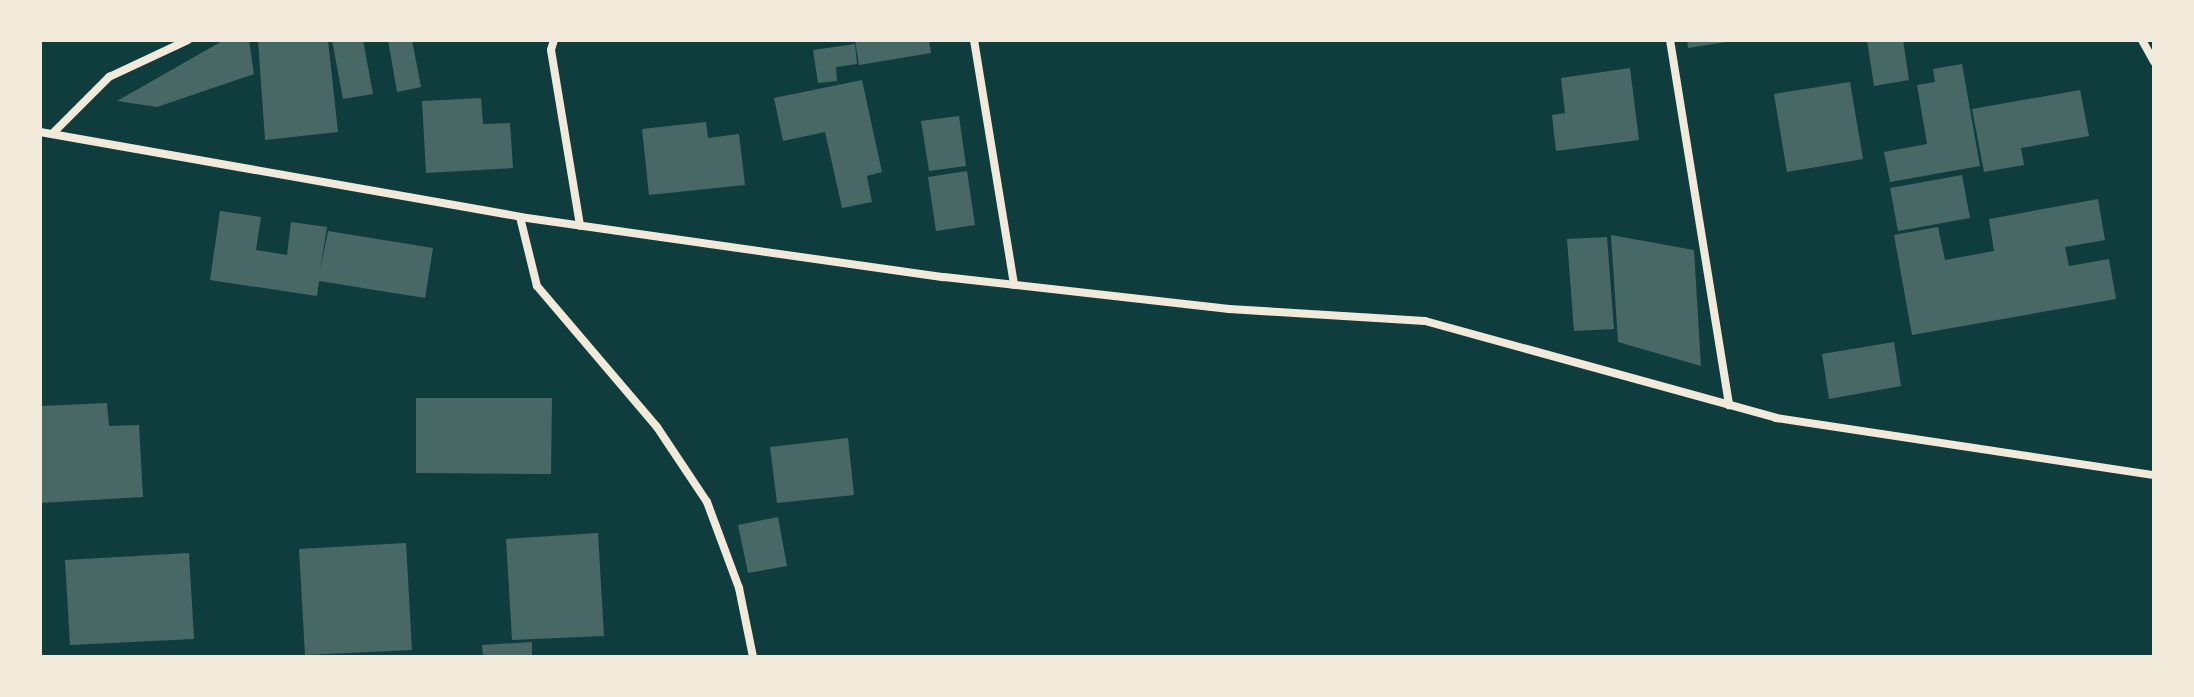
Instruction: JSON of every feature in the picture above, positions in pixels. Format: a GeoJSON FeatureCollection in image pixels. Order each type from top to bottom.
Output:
{"type":"FeatureCollection","features":[{"type":"Feature","properties":{"kind":"street"},"geometry":{"type":"LineString","coordinates":[[52,134],[109,77],[188,40]]}},
{"type":"Feature","properties":{"kind":"street"},"geometry":{"type":"LineString","coordinates":[[554,40],[551,50],[580,226]]}},
{"type":"Feature","properties":{"kind":"street"},"geometry":{"type":"LineString","coordinates":[[974,40],[1014,285]]}},
{"type":"Feature","properties":{"kind":"street"},"geometry":{"type":"LineString","coordinates":[[1670,40],[1729,405]]}},
{"type":"Feature","properties":{"kind":"street"},"geometry":{"type":"LineString","coordinates":[[2142,40],[2154,62]]}},
{"type":"Feature","properties":{"kind":"street"},"geometry":{"type":"LineString","coordinates":[[40,132],[580,226],[1014,285],[1229,309],[1425,321],[1776,418],[2154,475]]}},
{"type":"Feature","properties":{"kind":"street"},"geometry":{"type":"LineString","coordinates":[[520,217],[528,264],[543,296],[657,427],[707,502],[739,588],[753,657]]}},
{"type":"Feature","properties":{"kind":"building"},"geometry":{"type":"Polygon","coordinates":[[[224,40],[249,40],[254,74],[157,107],[117,101],[224,40]]]}},
{"type":"Feature","properties":{"kind":"building"},"geometry":{"type":"Polygon","coordinates":[[[258,40],[328,40],[338,132],[265,140],[258,40]]]}},
{"type":"Feature","properties":{"kind":"building"},"geometry":{"type":"Polygon","coordinates":[[[332,40],[363,40],[373,94],[343,99],[332,40]]]}},
{"type":"Feature","properties":{"kind":"building"},"geometry":{"type":"Polygon","coordinates":[[[388,40],[412,40],[421,87],[397,92],[388,40]]]}},
{"type":"Feature","properties":{"kind":"building"},"geometry":{"type":"Polygon","coordinates":[[[855,40],[929,40],[931,53],[859,65],[855,40]]]}},
{"type":"Feature","properties":{"kind":"building"},"geometry":{"type":"Polygon","coordinates":[[[1687,40],[1726,40],[1726,42],[1688,48],[1687,40]]]}},
{"type":"Feature","properties":{"kind":"building"},"geometry":{"type":"Polygon","coordinates":[[[1867,40],[1903,40],[1909,80],[1874,86],[1867,40]]]}},
{"type":"Feature","properties":{"kind":"building"},"geometry":{"type":"Polygon","coordinates":[[[855,44],[857,64],[836,67],[837,81],[818,83],[813,50],[855,44]]]}},
{"type":"Feature","properties":{"kind":"building"},"geometry":{"type":"Polygon","coordinates":[[[1962,64],[1980,166],[1890,182],[1884,152],[1927,144],[1917,85],[1935,82],[1933,69],[1962,64]]]}},
{"type":"Feature","properties":{"kind":"building"},"geometry":{"type":"Polygon","coordinates":[[[1630,68],[1639,140],[1556,151],[1552,115],[1565,113],[1561,78],[1630,68]]]}},
{"type":"Feature","properties":{"kind":"building"},"geometry":{"type":"Polygon","coordinates":[[[862,80],[882,172],[867,176],[872,202],[842,208],[825,132],[783,141],[774,98],[862,80]]]}},
{"type":"Feature","properties":{"kind":"building"},"geometry":{"type":"Polygon","coordinates":[[[1850,82],[1863,159],[1787,172],[1774,94],[1850,82]]]}},
{"type":"Feature","properties":{"kind":"building"},"geometry":{"type":"Polygon","coordinates":[[[2080,90],[2089,136],[2021,148],[2024,165],[1984,172],[1972,109],[2080,90]]]}},
{"type":"Feature","properties":{"kind":"building"},"geometry":{"type":"Polygon","coordinates":[[[481,98],[483,124],[510,123],[513,168],[426,173],[422,101],[481,98]]]}},
{"type":"Feature","properties":{"kind":"building"},"geometry":{"type":"Polygon","coordinates":[[[959,116],[966,166],[929,171],[921,121],[959,116]]]}},
{"type":"Feature","properties":{"kind":"building"},"geometry":{"type":"Polygon","coordinates":[[[706,122],[708,138],[739,134],[745,185],[649,195],[642,129],[706,122]]]}},
{"type":"Feature","properties":{"kind":"building"},"geometry":{"type":"Polygon","coordinates":[[[967,171],[975,225],[936,231],[928,177],[967,171]]]}},
{"type":"Feature","properties":{"kind":"building"},"geometry":{"type":"Polygon","coordinates":[[[1962,175],[1970,218],[1898,231],[1890,188],[1962,175]]]}},
{"type":"Feature","properties":{"kind":"building"},"geometry":{"type":"Polygon","coordinates":[[[2098,199],[2105,240],[2065,247],[2069,266],[2109,259],[2116,299],[1912,335],[1894,235],[1938,227],[1945,260],[1994,251],[1989,219],[2098,199]]]}},
{"type":"Feature","properties":{"kind":"building"},"geometry":{"type":"Polygon","coordinates":[[[220,211],[261,217],[256,250],[287,255],[291,222],[327,227],[320,271],[328,231],[433,248],[425,298],[319,281],[317,296],[210,280],[220,211]]]}},
{"type":"Feature","properties":{"kind":"building"},"geometry":{"type":"Polygon","coordinates":[[[1611,235],[1694,250],[1701,366],[1618,342],[1611,235]]]}},
{"type":"Feature","properties":{"kind":"building"},"geometry":{"type":"Polygon","coordinates":[[[1607,237],[1614,329],[1574,331],[1567,239],[1607,237]]]}},
{"type":"Feature","properties":{"kind":"building"},"geometry":{"type":"Polygon","coordinates":[[[1894,342],[1901,386],[1829,399],[1822,354],[1894,342]]]}},
{"type":"Feature","properties":{"kind":"building"},"geometry":{"type":"Polygon","coordinates":[[[416,398],[552,398],[551,474],[416,473],[416,398]]]}},
{"type":"Feature","properties":{"kind":"building"},"geometry":{"type":"Polygon","coordinates":[[[107,403],[109,426],[139,425],[143,497],[40,503],[40,406],[107,403]]]}},
{"type":"Feature","properties":{"kind":"building"},"geometry":{"type":"Polygon","coordinates":[[[848,438],[854,495],[777,503],[770,447],[848,438]]]}},
{"type":"Feature","properties":{"kind":"building"},"geometry":{"type":"Polygon","coordinates":[[[778,517],[787,566],[748,573],[738,525],[778,517]]]}},
{"type":"Feature","properties":{"kind":"building"},"geometry":{"type":"Polygon","coordinates":[[[598,533],[604,636],[512,640],[506,539],[598,533]]]}},
{"type":"Feature","properties":{"kind":"building"},"geometry":{"type":"Polygon","coordinates":[[[406,543],[412,650],[305,655],[299,549],[406,543]]]}},
{"type":"Feature","properties":{"kind":"building"},"geometry":{"type":"Polygon","coordinates":[[[189,553],[194,639],[70,645],[65,560],[189,553]]]}},
{"type":"Feature","properties":{"kind":"building"},"geometry":{"type":"Polygon","coordinates":[[[532,642],[532,657],[483,657],[482,645],[532,642]]]}}]}
